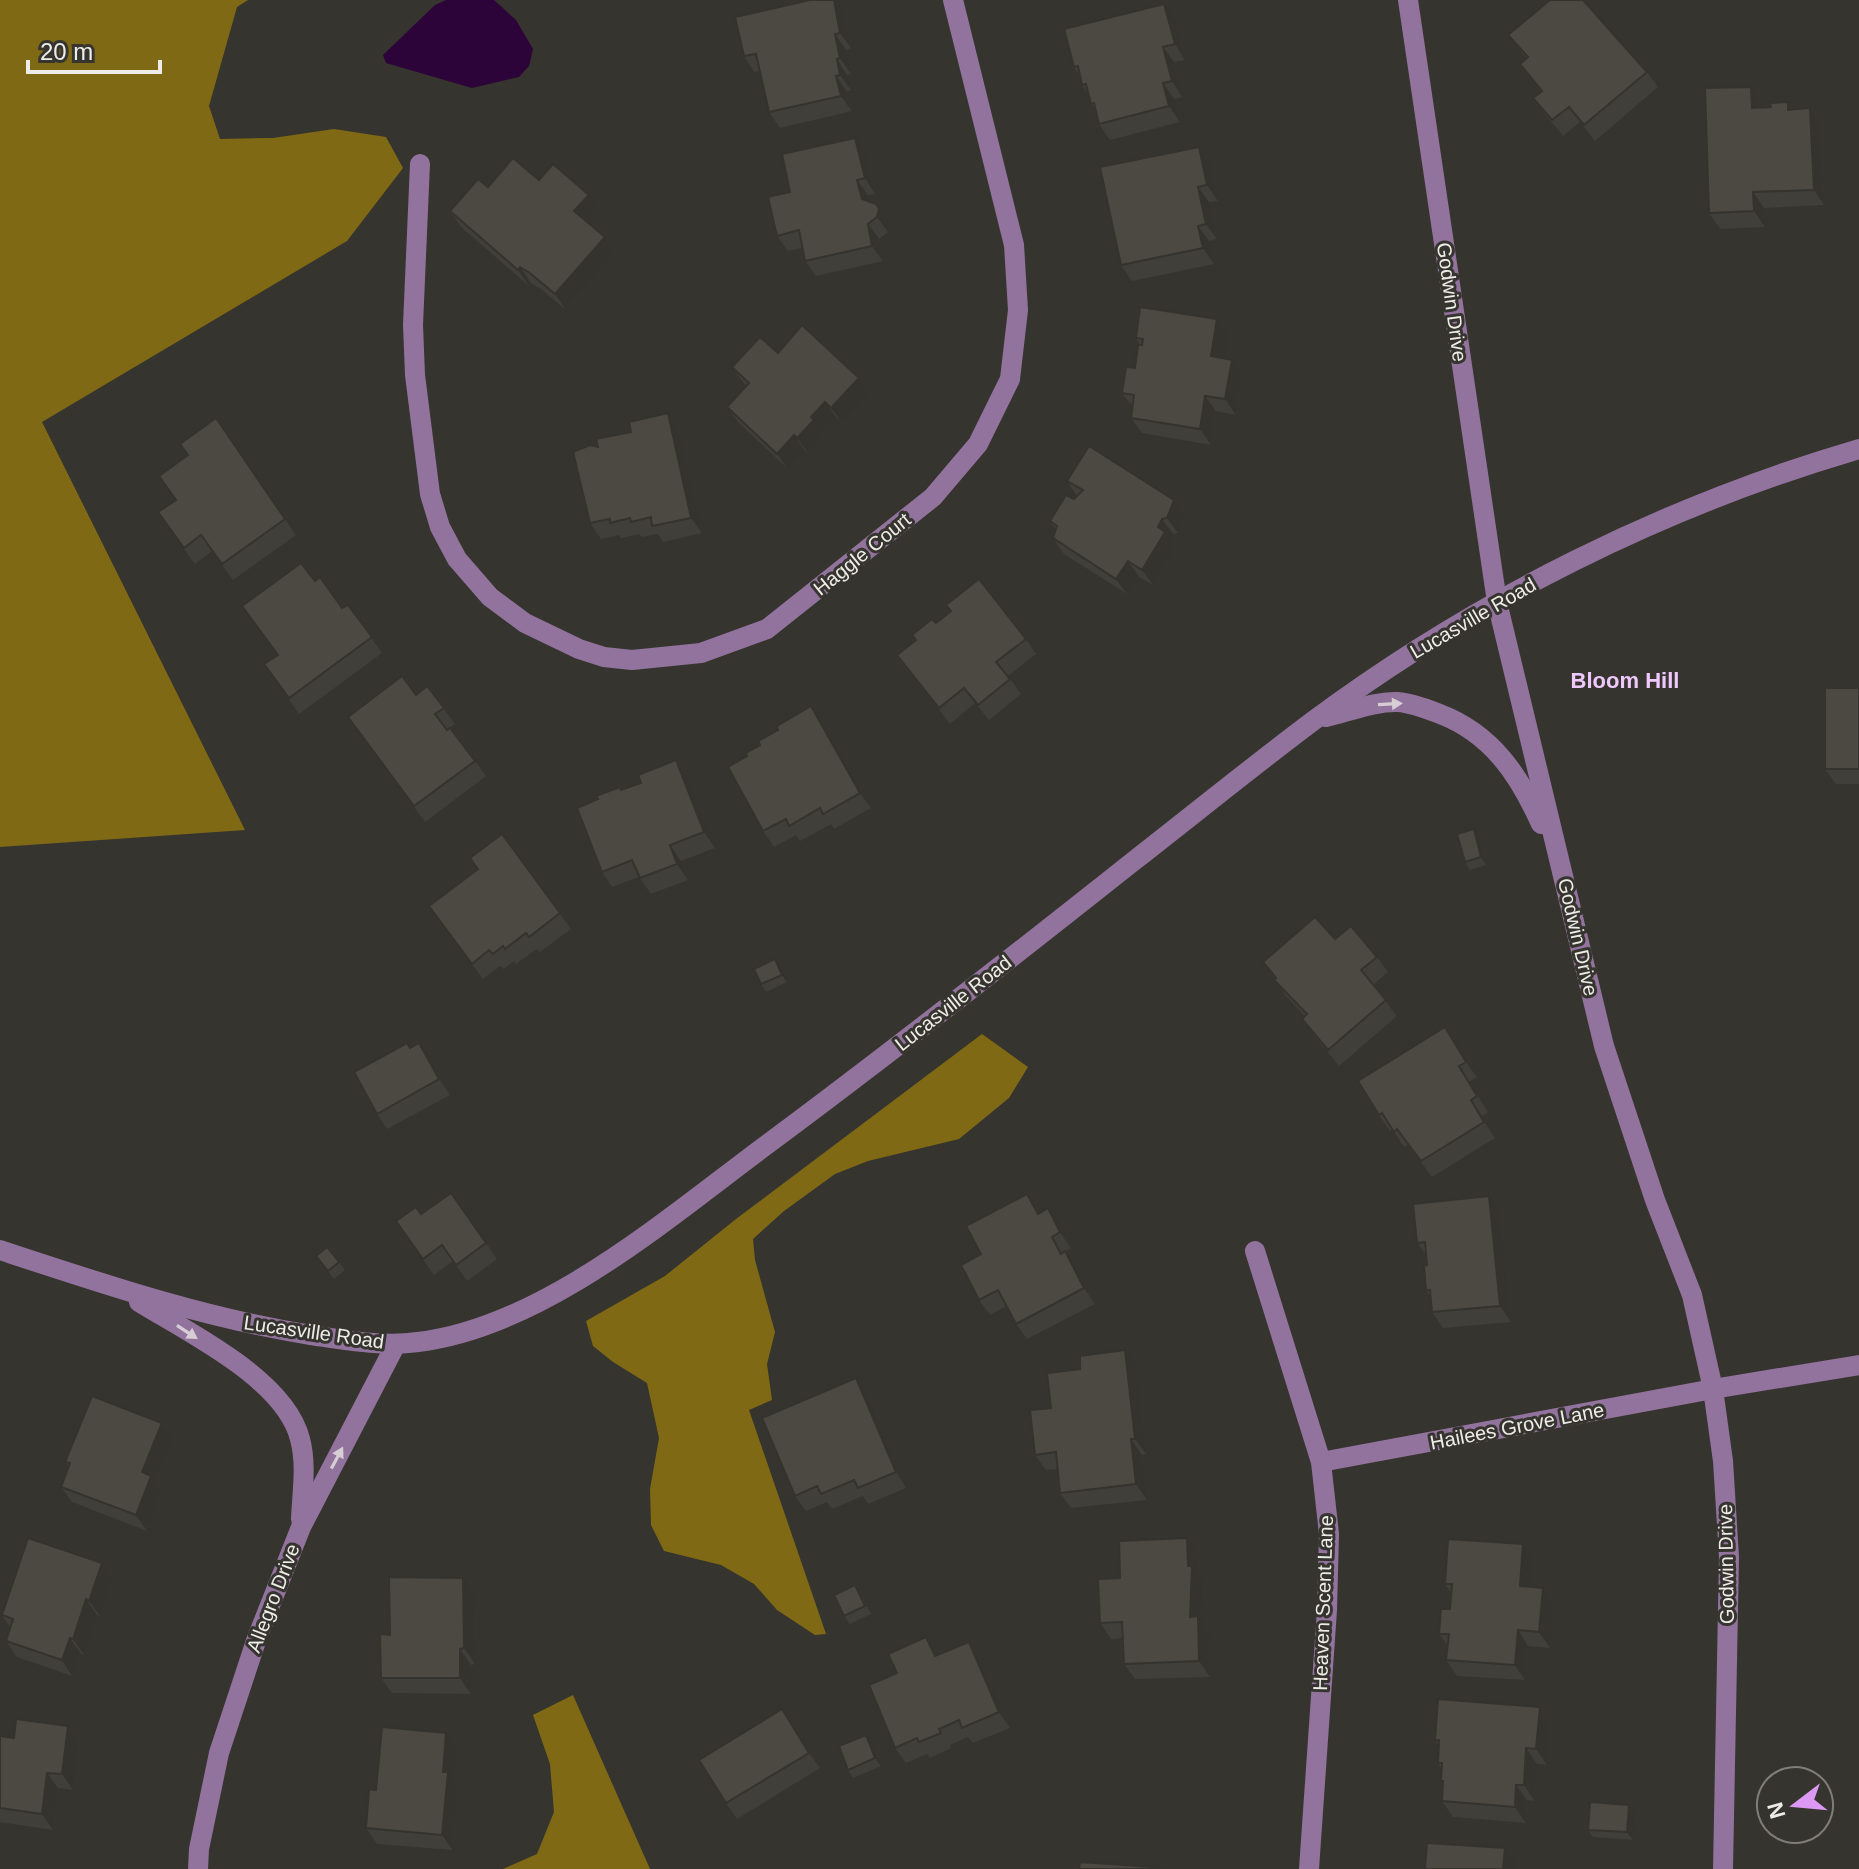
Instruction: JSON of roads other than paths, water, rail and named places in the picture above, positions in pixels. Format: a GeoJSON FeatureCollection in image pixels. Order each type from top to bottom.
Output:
{"type":"FeatureCollection","features":[{"type":"Feature","properties":{"kind":"street","name":"Haggle Court"},"geometry":{"type":"LineString","coordinates":[[420,164],[413,325],[415,375],[430,494],[440,527],[457,559],[490,597],[525,623],[579,649],[604,657],[632,660],[701,653],[767,629],[933,497],[978,444],[1010,379],[1018,310],[1014,245],[953,0]]}},
{"type":"Feature","properties":{"kind":"street","name":"Godwin Drive"},"geometry":{"type":"LineString","coordinates":[[1408,0],[1497,602],[1604,1046],[1692,1295],[1713,1389],[1723,1461],[1729,1557],[1723,1869]]}},
{"type":"Feature","properties":{"kind":"street","name":"Lucasville Road"},"geometry":{"type":"LineString","coordinates":[[0,1250],[122,1290],[247,1325],[342,1340],[396,1344],[420,1342],[482,1326],[539,1302],[612,1259],[899,1046],[1314,720],[1405,657],[1550,573],[1680,512],[1859,449]]}},
{"type":"Feature","properties":{"kind":"street"},"geometry":{"type":"LineString","coordinates":[[1314,720],[1397,702],[1430,710],[1468,728],[1504,758],[1515,773],[1562,870]]}},
{"type":"Feature","properties":{"kind":"street","name":"Heaven Scent Lane"},"geometry":{"type":"LineString","coordinates":[[1255,1251],[1301,1390],[1321,1462],[1329,1534],[1327,1610],[1309,1869]]}},
{"type":"Feature","properties":{"kind":"street"},"geometry":{"type":"LineString","coordinates":[[122,1290],[232,1361],[270,1390],[286,1409],[300,1437],[304,1466],[301,1527]]}},
{"type":"Feature","properties":{"kind":"street","name":"Allegro Drive"},"geometry":{"type":"LineString","coordinates":[[198,1869],[199,1849],[219,1753],[257,1638],[301,1527],[396,1344]]}},
{"type":"Feature","properties":{"kind":"street","name":"Hailees Grove Lane"},"geometry":{"type":"LineString","coordinates":[[1321,1462],[1859,1365]]}},
{"type":"Feature","properties":{"kind":"district","name":"Bloom Hill"},"geometry":{"type":"Point","coordinates":[1625,680]}}]}
